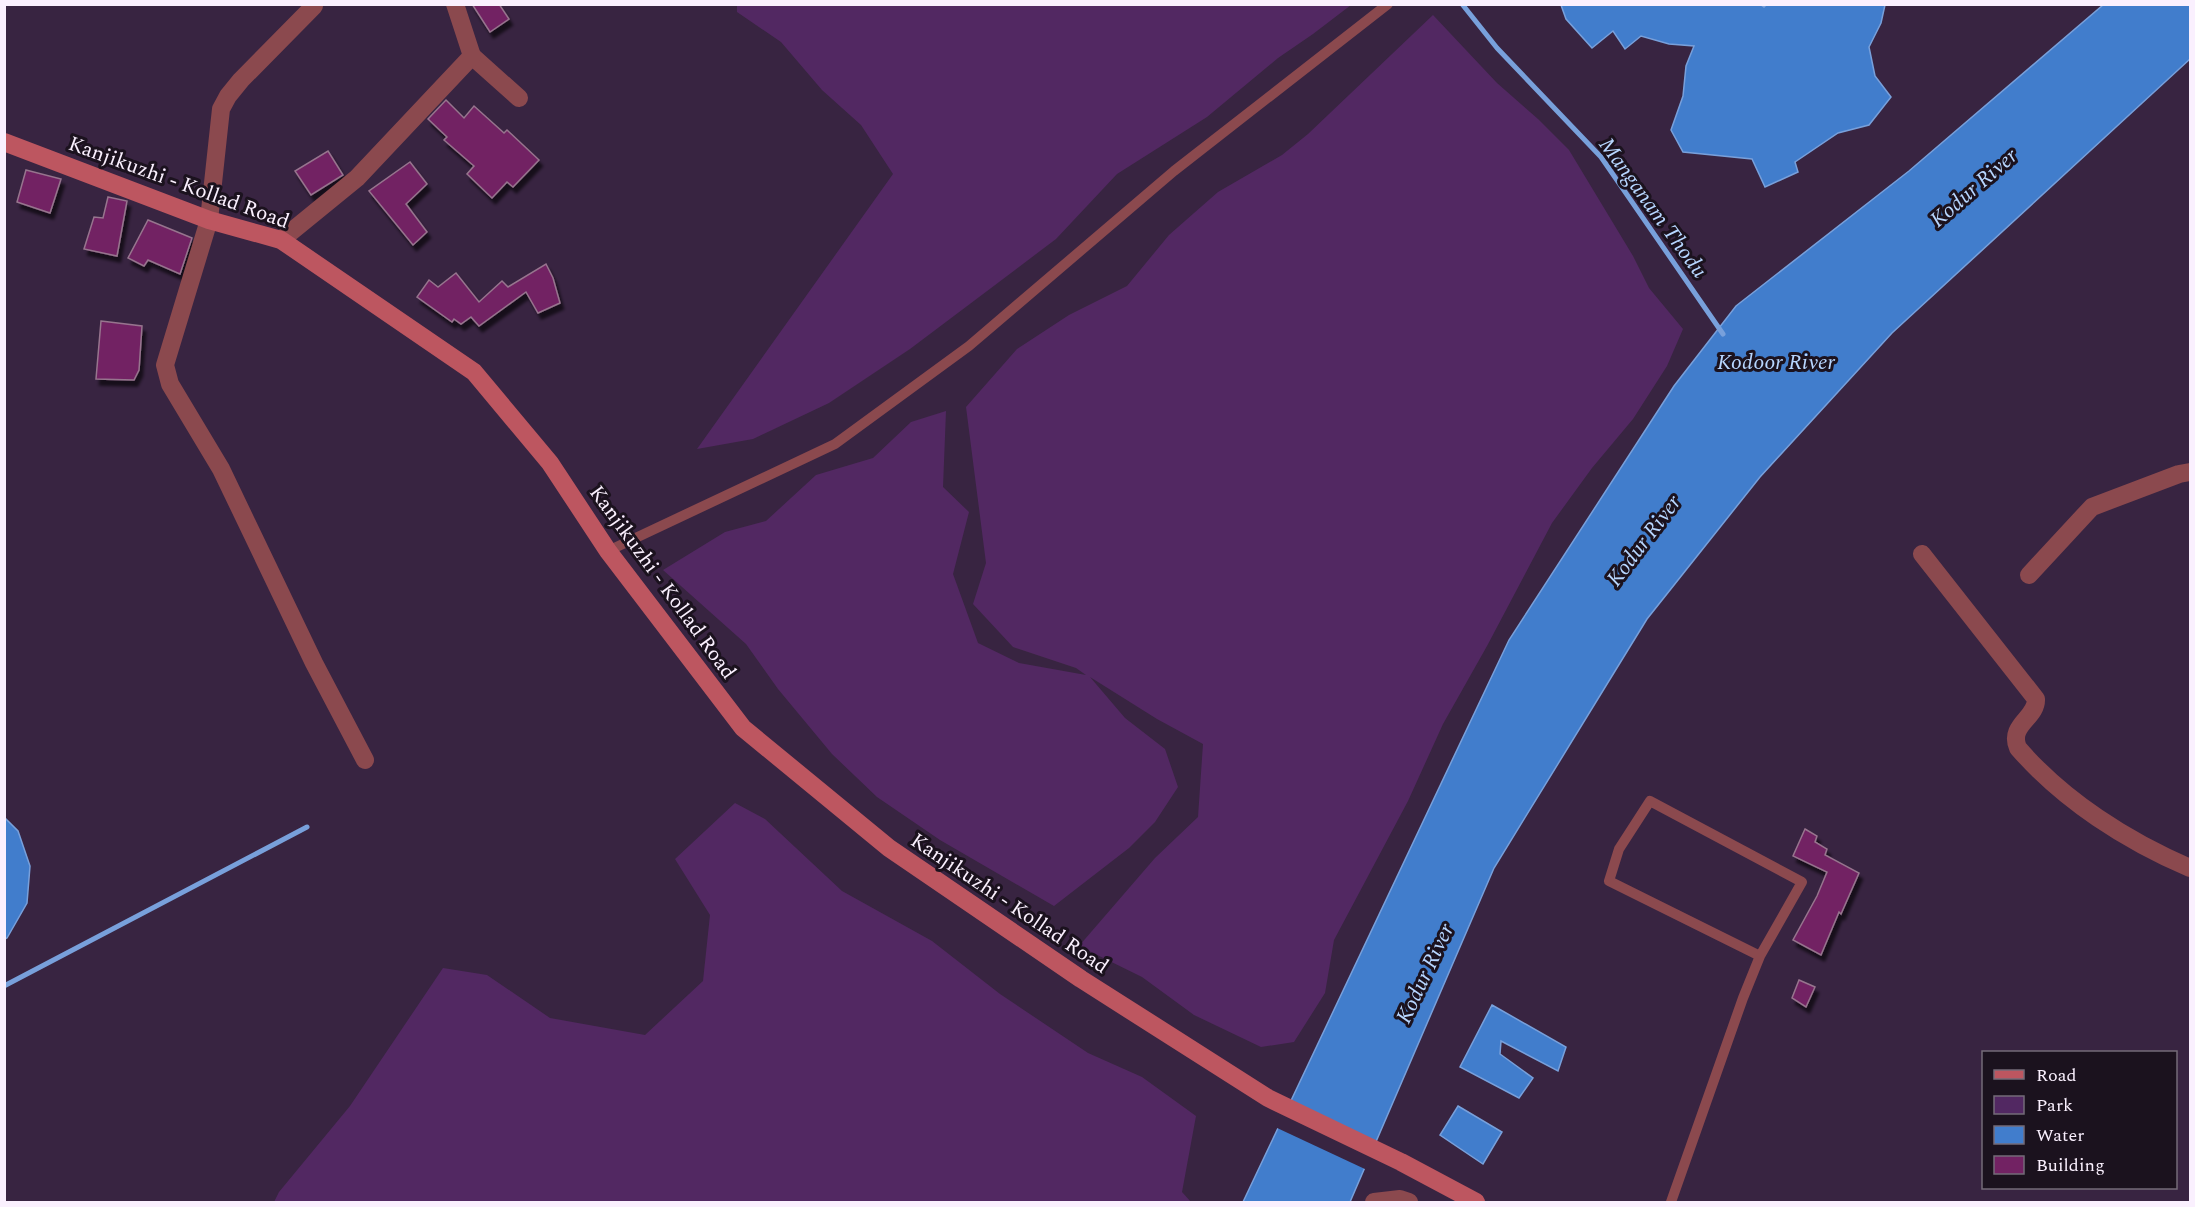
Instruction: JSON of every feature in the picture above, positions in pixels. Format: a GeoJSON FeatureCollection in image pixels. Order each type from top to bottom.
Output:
{"type":"FeatureCollection","features":[{"type":"Feature","properties":{"kind":"main road","name":"Kanjikuzhi - Kollad Road"},"geometry":{"type":"LineString","coordinates":[[4,142],[209,220],[281,240],[474,372],[550,463],[608,551],[742,728],[889,848],[1081,979],[1268,1098],[1401,1162],[1476,1203]]}},
{"type":"Feature","properties":{"kind":"street"},"geometry":{"type":"LineString","coordinates":[[455,4],[472,56],[519,98]]}},
{"type":"Feature","properties":{"kind":"street"},"geometry":{"type":"LineString","coordinates":[[314,6],[241,81],[224,102],[219,116],[209,220],[166,357],[166,373],[170,384],[221,469],[314,663],[365,760]]}},
{"type":"Feature","properties":{"kind":"street"},"geometry":{"type":"LineString","coordinates":[[281,240],[357,178],[472,56]]}},
{"type":"Feature","properties":{"kind":"street"},"geometry":{"type":"LineString","coordinates":[[2029,575],[2092,507],[2179,474],[2190,472]]}},
{"type":"Feature","properties":{"kind":"street"},"geometry":{"type":"LineString","coordinates":[[1922,554],[2036,699],[2037,703],[2033,710],[2018,728],[2016,742],[2018,748],[2054,783],[2111,828],[2190,868]]}},
{"type":"Feature","properties":{"kind":"street"},"geometry":{"type":"LineString","coordinates":[[1374,1203],[1400,1199],[1409,1203]]}},
{"type":"Feature","properties":{"kind":"lane"},"geometry":{"type":"LineString","coordinates":[[608,551],[835,444],[969,346],[1174,171],[1388,4]]}},
{"type":"Feature","properties":{"kind":"lane"},"geometry":{"type":"LineString","coordinates":[[1671,1203],[1760,956],[1802,882],[1650,801],[1619,849],[1609,881],[1760,956]]}},
{"type":"Feature","properties":{"kind":"green space"},"geometry":{"type":"Polygon","coordinates":[[[737,4],[1351,5],[1278,58],[1207,117],[1117,174],[1056,239],[910,349],[829,403],[753,439],[697,449],[893,174],[861,125],[822,90],[781,42],[737,12],[737,4]]]}},
{"type":"Feature","properties":{"kind":"green space"},"geometry":{"type":"Polygon","coordinates":[[[1433,15],[1497,83],[1569,150],[1633,256],[1649,288],[1683,329],[1667,366],[1633,419],[1592,468],[1552,523],[1443,724],[1408,801],[1334,940],[1325,993],[1294,1042],[1261,1047],[1194,1015],[1142,977],[1079,946],[1155,858],[1198,817],[1203,744],[1157,719],[1090,677],[1125,718],[1165,749],[1178,787],[1155,822],[1129,848],[1054,906],[940,840],[877,797],[832,754],[778,689],[746,644],[663,570],[725,532],[766,521],[816,475],[873,458],[911,422],[946,411],[943,487],[969,512],[953,574],[978,643],[1019,663],[1086,675],[1076,668],[1013,647],[973,604],[986,563],[966,407],[1017,349],[1069,315],[1127,286],[1169,235],[1218,192],[1282,155],[1308,134],[1433,15]]]}},
{"type":"Feature","properties":{"kind":"green space"},"geometry":{"type":"Polygon","coordinates":[[[735,803],[765,819],[842,891],[932,941],[1000,994],[1088,1053],[1142,1077],[1196,1116],[1182,1192],[1191,1202],[274,1202],[279,1192],[350,1106],[443,968],[487,975],[550,1018],[645,1035],[703,981],[710,915],[675,859],[735,803]]]}},
{"type":"Feature","properties":{"kind":"water"},"geometry":{"type":"Polygon","coordinates":[[[1767,4],[1885,5],[1881,23],[1869,47],[1875,76],[1891,97],[1869,125],[1838,133],[1795,162],[1798,172],[1765,187],[1752,159],[1683,152],[1671,130],[1683,96],[1686,66],[1694,46],[1669,44],[1641,36],[1625,49],[1613,31],[1592,48],[1566,19],[1561,5],[1761,5],[1764,7],[1767,4]]]}},
{"type":"Feature","properties":{"kind":"water","name":"Kodoor River"},"geometry":{"type":"Polygon","coordinates":[[[2103,5],[2190,5],[2190,59],[1892,333],[1760,477],[1647,619],[1494,868],[1350,1202],[1243,1202],[1509,640],[1674,386],[1736,306],[1909,171],[2103,5]]]}},
{"type":"Feature","properties":{"kind":"water"},"geometry":{"type":"Polygon","coordinates":[[[5,818],[18,831],[30,866],[27,903],[5,939],[5,818]]]}},
{"type":"Feature","properties":{"kind":"water"},"geometry":{"type":"Polygon","coordinates":[[[1492,1005],[1566,1047],[1558,1071],[1501,1041],[1500,1054],[1533,1078],[1519,1098],[1460,1067],[1492,1005]]]}},
{"type":"Feature","properties":{"kind":"water"},"geometry":{"type":"Polygon","coordinates":[[[1458,1106],[1502,1132],[1483,1164],[1440,1135],[1458,1106]]]}},
{"type":"Feature","properties":{"kind":"pier"},"geometry":{"type":"Polygon","coordinates":[[[1287,1101],[1378,1145],[1367,1170],[1275,1127],[1287,1101]]]}},
{"type":"Feature","properties":{"kind":"building"},"geometry":{"type":"Polygon","coordinates":[[[472,4],[499,4],[509,19],[490,32],[472,4]]]}},
{"type":"Feature","properties":{"kind":"building"},"geometry":{"type":"Polygon","coordinates":[[[446,100],[464,118],[474,106],[504,133],[507,130],[539,160],[513,187],[507,182],[492,198],[467,174],[474,166],[444,140],[447,137],[428,119],[446,100]]]}},
{"type":"Feature","properties":{"kind":"building"},"geometry":{"type":"Polygon","coordinates":[[[328,151],[343,175],[311,195],[295,171],[328,151]]]}},
{"type":"Feature","properties":{"kind":"building"},"geometry":{"type":"Polygon","coordinates":[[[410,162],[427,184],[406,204],[427,232],[413,245],[369,191],[410,162]]]}},
{"type":"Feature","properties":{"kind":"building"},"geometry":{"type":"Polygon","coordinates":[[[26,170],[61,179],[50,213],[17,202],[26,170]]]}},
{"type":"Feature","properties":{"kind":"building"},"geometry":{"type":"Polygon","coordinates":[[[108,197],[127,201],[117,256],[84,249],[94,217],[103,218],[108,197]]]}},
{"type":"Feature","properties":{"kind":"building"},"geometry":{"type":"Polygon","coordinates":[[[148,220],[192,238],[180,274],[148,260],[144,266],[128,258],[148,220]]]}},
{"type":"Feature","properties":{"kind":"building"},"geometry":{"type":"Polygon","coordinates":[[[546,264],[553,278],[560,303],[538,313],[526,292],[479,326],[471,317],[461,324],[454,319],[452,322],[417,297],[429,280],[438,287],[456,273],[479,302],[502,281],[508,287],[546,264]]]}},
{"type":"Feature","properties":{"kind":"building"},"geometry":{"type":"Polygon","coordinates":[[[101,321],[142,326],[139,370],[134,380],[96,379],[101,321]]]}},
{"type":"Feature","properties":{"kind":"building"},"geometry":{"type":"Polygon","coordinates":[[[1805,829],[1817,836],[1815,842],[1827,849],[1825,855],[1859,873],[1821,955],[1793,940],[1827,872],[1793,856],[1805,829]]]}},
{"type":"Feature","properties":{"kind":"building"},"geometry":{"type":"Polygon","coordinates":[[[1799,980],[1815,987],[1806,1007],[1792,998],[1799,980]]]}},
{"type":"Feature","properties":{"kind":"waterway","name":"Manganam Thodu"},"geometry":{"type":"LineString","coordinates":[[1462,4],[1497,48],[1601,157],[1723,334]]}},
{"type":"Feature","properties":{"kind":"waterway"},"geometry":{"type":"LineString","coordinates":[[4,986],[307,827]]}},
{"type":"Feature","properties":{"kind":"water label","name":"Kodur River"},"geometry":{"type":"Point","coordinates":[1973,187]}},
{"type":"Feature","properties":{"kind":"water label","name":"Kodur River"},"geometry":{"type":"Point","coordinates":[1643,540]}},
{"type":"Feature","properties":{"kind":"water label","name":"Kodur River"},"geometry":{"type":"Point","coordinates":[1424,973]}}]}
